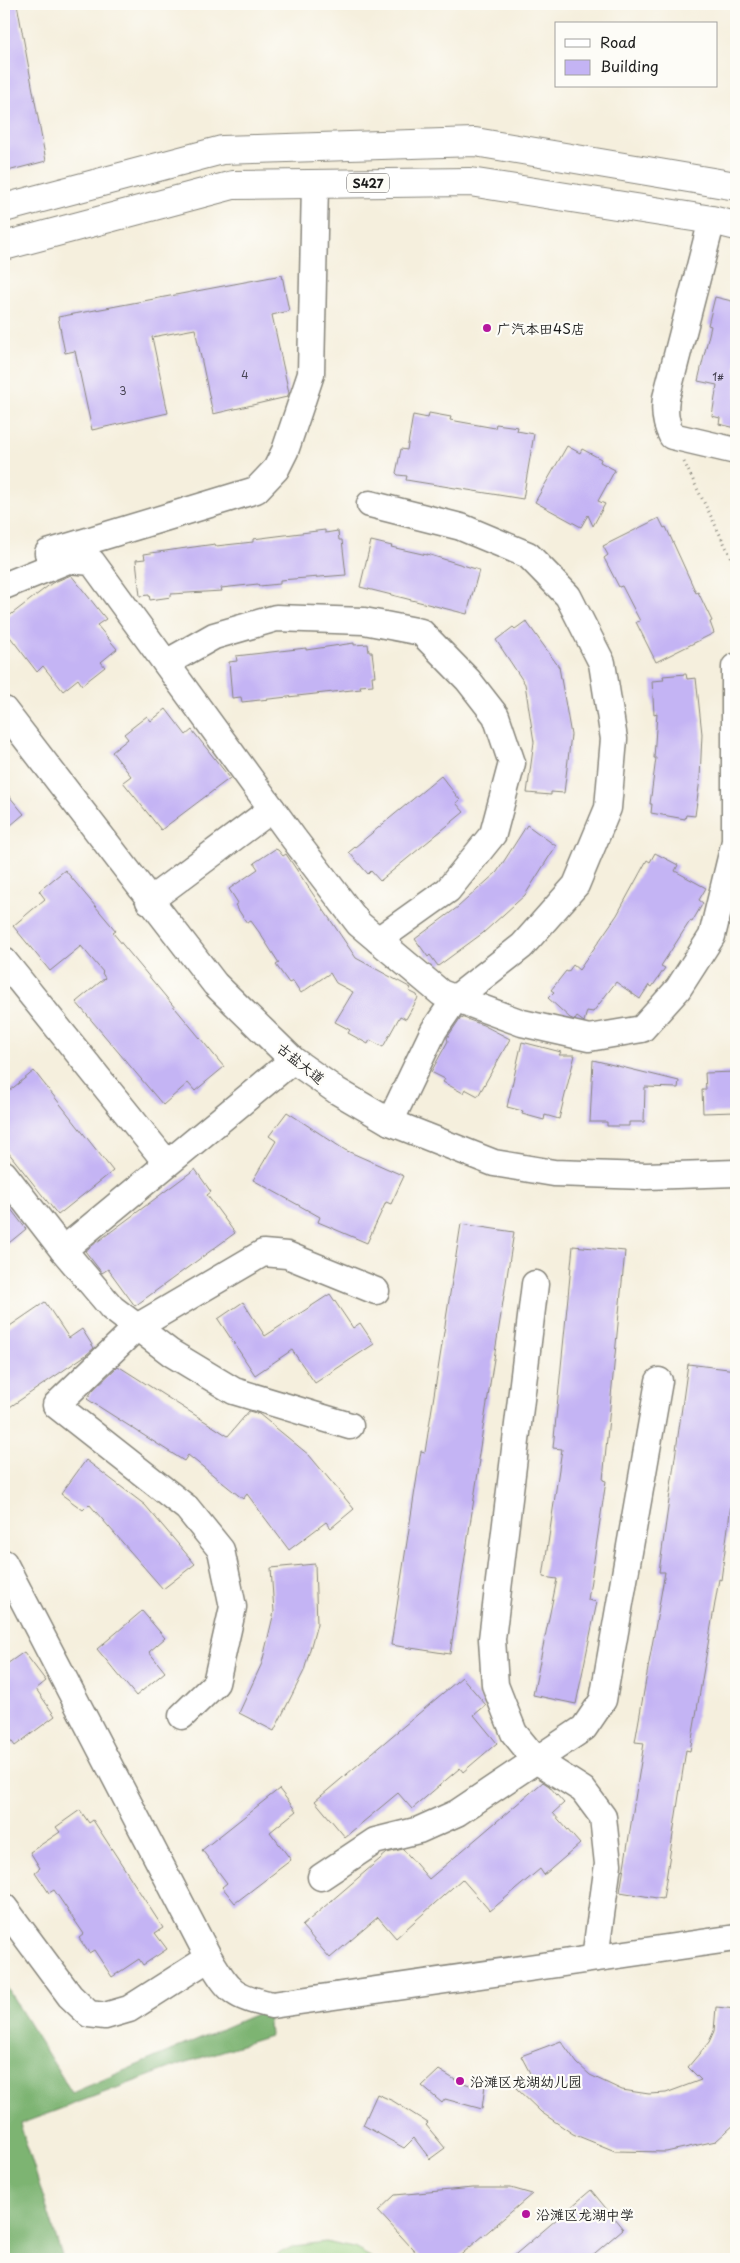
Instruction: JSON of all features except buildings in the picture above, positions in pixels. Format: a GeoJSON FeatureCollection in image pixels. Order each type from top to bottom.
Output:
{"type":"FeatureCollection","features":[{"type":"Feature","properties":{"kind":"main road"},"geometry":{"type":"LineString","coordinates":[[4,208],[222,150],[475,142],[736,186]]}},
{"type":"Feature","properties":{"kind":"main road","name":"S427"},"geometry":{"type":"LineString","coordinates":[[4,246],[234,185],[470,182],[724,223]]}},
{"type":"Feature","properties":{"kind":"street"},"geometry":{"type":"LineString","coordinates":[[4,566],[256,490],[276,469],[285,451],[311,374],[315,184]]}},
{"type":"Feature","properties":{"kind":"street"},"geometry":{"type":"LineString","coordinates":[[724,223],[666,398],[664,413],[672,436],[736,451]]}},
{"type":"Feature","properties":{"kind":"street"},"geometry":{"type":"LineString","coordinates":[[370,504],[461,527],[528,555],[568,596],[602,664],[614,739],[608,808],[576,885],[522,946],[456,998],[434,1030],[390,1122]]}},
{"type":"Feature","properties":{"kind":"street"},"geometry":{"type":"LineString","coordinates":[[4,586],[68,560],[92,562],[272,809],[359,924],[441,993],[522,1022],[589,1038],[642,1029],[678,989],[712,936],[734,841],[735,667]]}},
{"type":"Feature","properties":{"kind":"street"},"geometry":{"type":"LineString","coordinates":[[166,663],[214,636],[276,618],[364,621],[421,632],[468,680],[496,716],[512,764],[493,834],[448,890],[378,940]]}},
{"type":"Feature","properties":{"kind":"street","name":"古盐大道"},"geometry":{"type":"LineString","coordinates":[[4,710],[149,901],[215,984],[293,1060],[337,1091],[390,1122],[494,1163],[554,1173],[646,1176],[736,1172]]}},
{"type":"Feature","properties":{"kind":"street"},"geometry":{"type":"LineString","coordinates":[[149,901],[272,809]]}},
{"type":"Feature","properties":{"kind":"street"},"geometry":{"type":"LineString","coordinates":[[4,961],[166,1162]]}},
{"type":"Feature","properties":{"kind":"street"},"geometry":{"type":"LineString","coordinates":[[63,1250],[166,1162],[293,1060]]}},
{"type":"Feature","properties":{"kind":"street"},"geometry":{"type":"LineString","coordinates":[[4,1174],[63,1250],[112,1308],[171,1353],[234,1391],[350,1426]]}},
{"type":"Feature","properties":{"kind":"street"},"geometry":{"type":"LineString","coordinates":[[182,1716],[216,1683],[233,1607],[221,1550],[187,1508],[56,1405],[137,1327],[263,1253],[287,1255],[376,1291]]}},
{"type":"Feature","properties":{"kind":"street"},"geometry":{"type":"LineString","coordinates":[[535,1284],[492,1639],[495,1685],[514,1733],[536,1760],[583,1790],[602,1817],[608,1864],[595,1958]]}},
{"type":"Feature","properties":{"kind":"street"},"geometry":{"type":"LineString","coordinates":[[321,1877],[375,1840],[419,1830],[457,1813],[584,1728],[603,1700],[659,1382]]}},
{"type":"Feature","properties":{"kind":"street"},"geometry":{"type":"LineString","coordinates":[[4,1563],[209,1958],[227,1987],[247,2000],[272,2006],[736,1938]]}},
{"type":"Feature","properties":{"kind":"street"},"geometry":{"type":"LineString","coordinates":[[4,1907],[70,1996],[89,2014],[105,2016],[129,2009],[209,1958]]}},
{"type":"Feature","properties":{"kind":"path"},"geometry":{"type":"LineString","coordinates":[[672,436],[736,567]]}},
{"type":"Feature","properties":{"kind":"green space"},"geometry":{"type":"Polygon","coordinates":[[[4,1983],[72,2093],[268,2009],[270,2036],[181,2064],[20,2124],[63,2259],[4,2259],[4,1983]]]}},
{"type":"Feature","properties":{"kind":"green space"},"geometry":{"type":"Polygon","coordinates":[[[325,2242],[354,2248],[374,2259],[269,2259],[295,2246],[325,2242]]]}},
{"type":"Feature","properties":{"kind":"place","name":"广汽本田4S店"},"geometry":{"type":"Point","coordinates":[487,328]}},
{"type":"Feature","properties":{"kind":"place","name":"沿滩区龙湖幼儿园"},"geometry":{"type":"Point","coordinates":[460,2081]}},
{"type":"Feature","properties":{"kind":"place","name":"沿滩区龙湖中学"},"geometry":{"type":"Point","coordinates":[526,2214]}}]}
